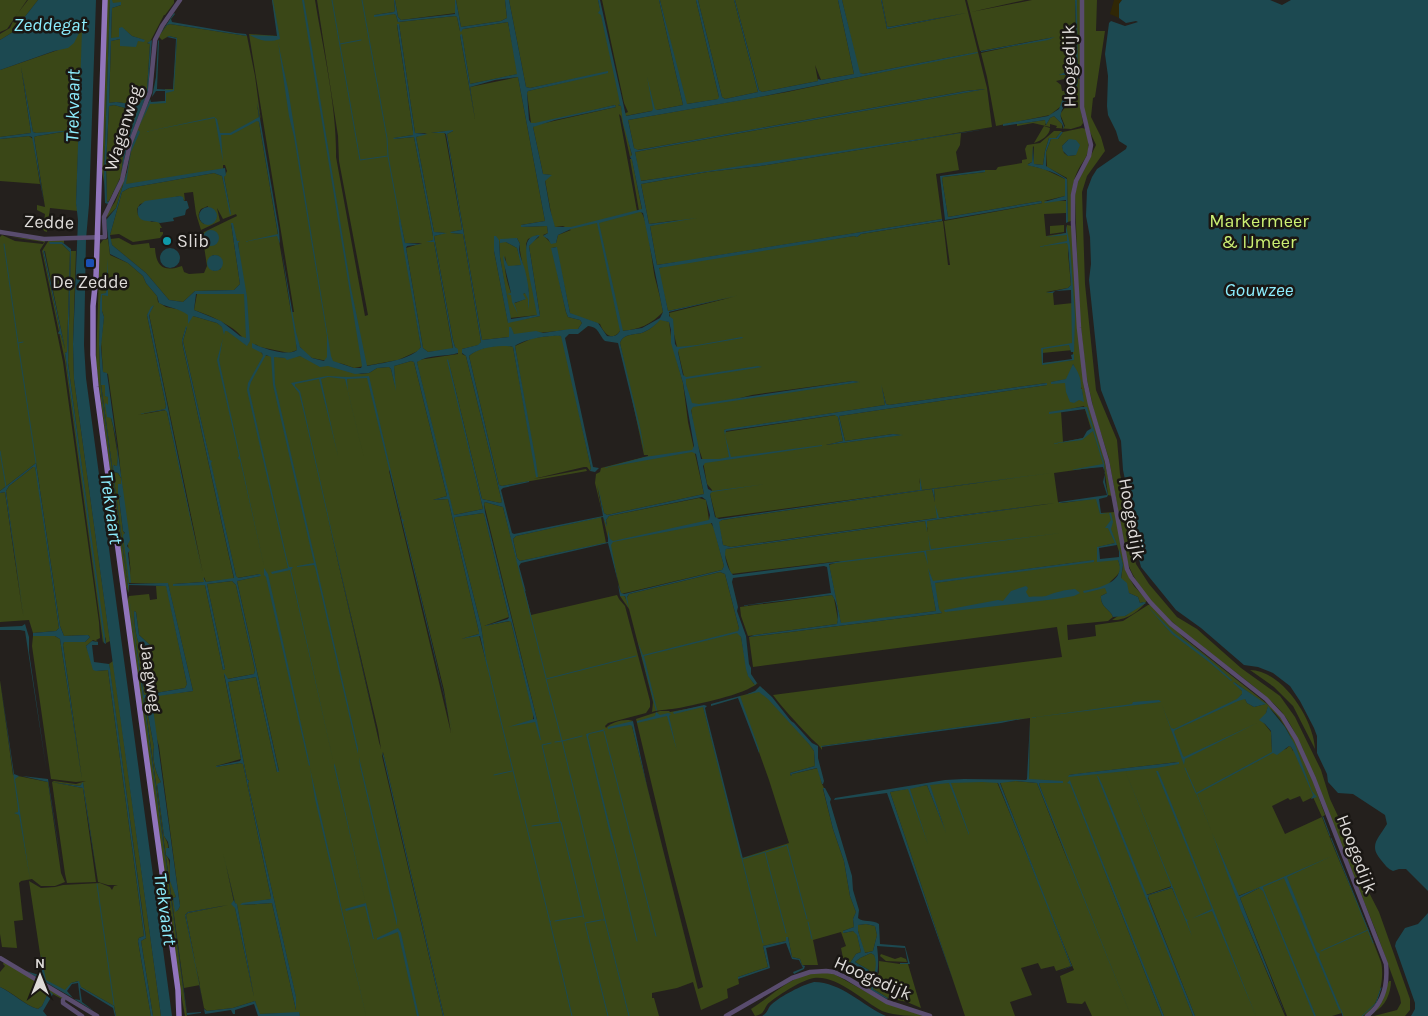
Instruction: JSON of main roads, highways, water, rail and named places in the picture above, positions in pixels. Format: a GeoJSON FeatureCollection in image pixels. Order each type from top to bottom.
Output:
{"type":"FeatureCollection","features":[{"type":"Feature","properties":{"kind":"main road","name":"Jaagweg"},"geometry":{"type":"LineString","coordinates":[[105,0],[99,169],[101,193],[98,203],[97,296],[94,312],[93,344],[96,386],[181,1016]]}},
{"type":"Feature","properties":{"kind":"water","name":"Zeddegat"},"geometry":{"type":"Polygon","coordinates":[[[38,0],[96,0],[89,205],[86,239],[84,345],[86,378],[172,1016],[161,1016],[74,379],[73,344],[78,220],[76,203],[82,30],[74,43],[68,48],[0,70],[0,40],[13,32],[38,0]]]}},
{"type":"Feature","properties":{"kind":"water"},"geometry":{"type":"Polygon","coordinates":[[[110,0],[113,3],[121,2],[121,5],[112,8],[111,38],[119,37],[119,28],[122,27],[132,36],[145,40],[144,42],[138,41],[136,47],[120,46],[120,39],[111,41],[109,103],[139,105],[147,90],[150,44],[147,43],[152,40],[148,91],[127,146],[121,176],[124,150],[137,111],[114,105],[109,106],[106,164],[107,202],[110,201],[119,179],[111,201],[108,204],[105,203],[104,175],[110,0]]]}},
{"type":"Feature","properties":{"kind":"water"},"geometry":{"type":"Polygon","coordinates":[[[272,0],[280,39],[264,40],[250,35],[277,36],[272,0]]]}},
{"type":"Feature","properties":{"kind":"water"},"geometry":{"type":"Polygon","coordinates":[[[302,0],[304,0],[351,288],[367,366],[404,358],[421,347],[399,223],[400,218],[405,243],[422,244],[407,246],[406,248],[423,348],[428,352],[453,348],[434,242],[426,242],[433,240],[433,236],[414,137],[393,138],[413,135],[397,24],[399,24],[415,133],[428,134],[416,137],[434,232],[447,233],[434,236],[453,340],[458,353],[422,359],[417,362],[454,515],[483,509],[448,359],[482,499],[502,502],[466,356],[462,353],[462,349],[478,345],[481,342],[463,234],[450,232],[462,229],[446,134],[431,133],[453,130],[447,134],[482,340],[509,337],[509,327],[511,327],[514,334],[578,329],[582,323],[580,320],[568,317],[566,312],[551,248],[557,247],[570,313],[598,323],[607,336],[615,336],[620,331],[597,223],[571,229],[558,235],[556,243],[551,244],[543,236],[548,233],[547,226],[521,227],[521,225],[545,221],[518,77],[495,80],[470,87],[475,119],[460,35],[462,34],[470,84],[517,74],[508,22],[463,29],[461,32],[457,17],[455,16],[398,22],[394,14],[374,17],[374,15],[394,12],[394,0],[398,17],[401,20],[455,14],[456,0],[461,27],[501,21],[507,18],[505,0],[509,0],[526,87],[530,88],[608,71],[608,73],[528,91],[527,93],[529,120],[531,123],[615,105],[616,107],[555,120],[533,127],[543,174],[552,175],[545,181],[555,227],[571,227],[642,209],[621,106],[618,105],[620,104],[601,15],[598,13],[600,10],[598,0],[600,0],[626,116],[652,111],[647,77],[655,109],[683,105],[659,0],[687,104],[718,99],[719,97],[696,0],[698,0],[722,97],[725,99],[758,92],[734,0],[759,90],[762,92],[818,81],[818,79],[854,74],[838,0],[842,0],[860,73],[978,53],[754,98],[628,120],[634,148],[638,150],[986,89],[635,152],[641,181],[992,128],[641,184],[649,224],[697,218],[650,226],[657,265],[942,219],[942,221],[861,234],[857,237],[659,268],[668,311],[739,295],[669,312],[669,316],[673,319],[675,344],[677,347],[743,338],[679,349],[683,375],[686,377],[758,366],[762,367],[686,379],[692,403],[699,404],[853,381],[860,382],[693,407],[691,410],[701,459],[729,457],[724,430],[727,429],[885,405],[881,384],[886,404],[889,405],[1047,383],[1047,385],[839,416],[845,441],[893,434],[903,435],[826,445],[843,441],[838,417],[835,415],[726,431],[725,435],[731,457],[822,446],[705,463],[703,466],[708,489],[712,491],[766,484],[712,492],[710,494],[715,517],[719,519],[920,490],[920,478],[922,490],[1051,473],[934,489],[935,502],[932,489],[722,520],[719,522],[723,545],[731,547],[937,518],[935,504],[939,518],[1055,503],[927,521],[927,532],[925,521],[726,549],[725,555],[731,573],[733,575],[930,550],[928,534],[931,549],[1060,533],[926,551],[928,565],[924,552],[829,564],[841,623],[936,611],[928,568],[933,581],[1094,560],[1094,562],[935,583],[939,609],[942,613],[749,637],[837,624],[837,609],[832,595],[740,606],[831,593],[827,567],[733,578],[737,611],[746,636],[751,674],[757,683],[755,685],[748,676],[741,637],[737,633],[644,656],[656,711],[638,642],[643,655],[738,631],[739,628],[725,574],[720,572],[629,594],[627,597],[629,608],[625,596],[620,596],[618,584],[621,593],[624,594],[722,570],[724,566],[712,523],[613,542],[611,545],[618,582],[608,543],[521,563],[519,566],[526,592],[523,587],[503,507],[485,502],[485,512],[537,720],[540,740],[535,722],[508,727],[534,719],[511,622],[484,626],[508,619],[509,617],[483,513],[454,518],[481,626],[488,671],[480,636],[461,639],[479,634],[479,632],[448,499],[433,500],[447,496],[414,362],[411,361],[394,366],[396,391],[389,367],[377,368],[369,373],[355,374],[328,366],[320,367],[300,356],[287,360],[274,357],[275,384],[358,754],[315,567],[314,565],[297,567],[314,563],[273,385],[271,357],[266,355],[249,389],[286,555],[289,567],[293,567],[291,570],[333,760],[290,570],[272,574],[271,572],[288,568],[247,390],[248,383],[263,356],[262,353],[252,348],[252,343],[287,353],[297,350],[281,247],[300,347],[312,358],[324,361],[327,357],[327,336],[278,42],[288,89],[331,356],[333,361],[354,368],[361,368],[302,0]],[[640,212],[599,223],[623,331],[642,328],[660,318],[663,312],[643,213],[640,212]],[[660,320],[651,328],[641,333],[624,337],[620,343],[645,454],[618,343],[605,341],[596,329],[588,326],[578,334],[569,334],[565,338],[593,467],[599,468],[595,472],[590,471],[591,468],[561,336],[537,338],[524,341],[515,346],[538,477],[536,477],[513,347],[490,347],[478,350],[469,356],[499,485],[529,481],[501,490],[512,533],[603,516],[598,485],[604,513],[607,515],[704,494],[696,454],[692,452],[603,468],[645,457],[692,450],[694,446],[683,383],[671,343],[669,322],[660,320]],[[702,497],[609,516],[606,520],[607,527],[603,517],[516,536],[513,539],[517,558],[520,561],[608,542],[608,530],[610,539],[613,541],[709,520],[710,515],[706,500],[702,497]]]}},
{"type":"Feature","properties":{"kind":"water"},"geometry":{"type":"Polygon","coordinates":[[[881,0],[887,26],[889,27],[966,13],[887,29],[881,0]]]}},
{"type":"Feature","properties":{"kind":"water"},"geometry":{"type":"Polygon","coordinates":[[[1075,0],[1077,0],[1078,82],[1076,89],[1067,97],[1061,113],[1064,129],[1054,116],[1050,118],[1046,125],[1045,120],[1003,126],[1003,124],[1048,116],[1059,109],[1064,95],[1075,88],[1075,70],[1071,70],[1066,75],[1059,75],[1076,67],[1076,35],[1071,34],[1076,33],[1075,0]]]}},
{"type":"Feature","properties":{"kind":"water","name":"Gouwzee"},"geometry":{"type":"Polygon","coordinates":[[[1122,0],[1270,0],[1282,5],[1291,0],[1428,0],[1428,891],[1406,869],[1393,871],[1377,855],[1375,850],[1376,842],[1387,824],[1385,815],[1353,794],[1338,793],[1328,782],[1327,774],[1317,753],[1317,736],[1314,728],[1290,686],[1273,673],[1258,667],[1244,665],[1201,628],[1176,610],[1141,567],[1133,536],[1133,519],[1123,470],[1121,441],[1101,390],[1089,280],[1091,264],[1090,237],[1086,216],[1087,190],[1092,177],[1097,169],[1126,149],[1127,146],[1119,141],[1108,115],[1108,76],[1105,54],[1109,23],[1111,21],[1125,26],[1138,22],[1126,23],[1119,18],[1119,4],[1122,0]]]}},
{"type":"Feature","properties":{"kind":"water"},"geometry":{"type":"Polygon","coordinates":[[[174,13],[171,19],[172,22],[246,34],[247,36],[170,24],[167,25],[159,36],[174,13]]]}},
{"type":"Feature","properties":{"kind":"water"},"geometry":{"type":"Polygon","coordinates":[[[167,37],[177,38],[174,91],[166,93],[166,103],[150,104],[139,127],[150,99],[151,102],[165,101],[165,91],[156,91],[152,97],[156,77],[158,40],[157,89],[173,90],[176,39],[167,37]]]}},
{"type":"Feature","properties":{"kind":"water"},"geometry":{"type":"Polygon","coordinates":[[[1055,37],[1048,40],[981,52],[981,51],[1055,37]]]}},
{"type":"Feature","properties":{"kind":"water"},"geometry":{"type":"Polygon","coordinates":[[[21,66],[33,132],[74,130],[34,137],[44,203],[32,137],[0,139],[0,137],[31,133],[21,66]]]}},
{"type":"Feature","properties":{"kind":"water"},"geometry":{"type":"Polygon","coordinates":[[[257,101],[280,244],[277,236],[243,242],[278,234],[259,122],[257,121],[231,135],[221,135],[223,162],[215,118],[144,132],[214,117],[217,119],[220,133],[230,133],[259,117],[257,101]]]}},
{"type":"Feature","properties":{"kind":"water"},"geometry":{"type":"Polygon","coordinates":[[[138,130],[140,132],[131,152],[126,184],[225,168],[226,175],[224,177],[230,215],[222,176],[214,173],[129,188],[122,192],[110,235],[112,245],[146,273],[169,300],[183,302],[195,291],[234,290],[240,284],[231,223],[233,223],[237,241],[240,241],[238,243],[247,297],[250,341],[247,346],[227,331],[225,331],[224,335],[222,327],[217,323],[193,316],[188,324],[188,315],[159,303],[157,296],[146,283],[143,276],[128,263],[110,254],[106,220],[116,208],[127,172],[132,145],[138,130]],[[196,294],[194,310],[221,321],[240,336],[246,338],[244,294],[196,294]]]}},
{"type":"Feature","properties":{"kind":"water"},"geometry":{"type":"Polygon","coordinates":[[[1063,132],[1058,139],[1051,139],[1046,152],[1046,166],[1067,179],[1068,222],[1066,223],[1066,200],[1044,202],[1065,196],[1065,179],[1051,172],[1027,165],[1032,162],[1033,146],[1034,164],[1043,165],[1049,138],[1056,138],[1063,132]]]}},
{"type":"Feature","properties":{"kind":"water"},"geometry":{"type":"Polygon","coordinates":[[[1069,139],[1076,140],[1080,145],[1076,155],[1068,156],[1063,151],[1062,146],[1069,139]]]}},
{"type":"Feature","properties":{"kind":"water"},"geometry":{"type":"Polygon","coordinates":[[[985,170],[985,172],[943,177],[948,217],[1041,201],[1042,203],[945,220],[940,176],[985,170]]]}},
{"type":"Feature","properties":{"kind":"water"},"geometry":{"type":"Polygon","coordinates":[[[183,197],[184,201],[187,201],[189,208],[186,210],[185,215],[173,218],[174,221],[160,223],[144,221],[139,217],[138,207],[145,201],[183,197]]]}},
{"type":"Feature","properties":{"kind":"water"},"geometry":{"type":"Polygon","coordinates":[[[204,207],[212,207],[217,212],[215,223],[204,225],[199,220],[199,212],[204,207]]]}},
{"type":"Feature","properties":{"kind":"water"},"geometry":{"type":"Polygon","coordinates":[[[1066,225],[1070,245],[1075,317],[1074,352],[1071,352],[1069,345],[1043,349],[1043,363],[1072,359],[1071,355],[1074,354],[1074,360],[1042,365],[1041,348],[1072,343],[1071,290],[1046,293],[1068,288],[1071,285],[1067,243],[1037,247],[1067,241],[1067,235],[1046,237],[1066,233],[1066,225]]]}},
{"type":"Feature","properties":{"kind":"water"},"geometry":{"type":"Polygon","coordinates":[[[208,230],[214,230],[219,235],[217,244],[208,246],[203,241],[203,235],[208,230]]]}},
{"type":"Feature","properties":{"kind":"water"},"geometry":{"type":"Polygon","coordinates":[[[540,235],[529,246],[540,316],[508,323],[494,251],[494,236],[499,240],[500,257],[511,319],[537,315],[526,249],[529,239],[540,235]]]}},
{"type":"Feature","properties":{"kind":"water"},"geometry":{"type":"Polygon","coordinates":[[[517,238],[520,244],[520,254],[529,295],[528,310],[528,299],[525,293],[523,294],[526,299],[514,303],[518,314],[511,295],[507,294],[511,293],[503,255],[508,266],[521,265],[517,248],[506,242],[500,243],[500,239],[517,238]]]}},
{"type":"Feature","properties":{"kind":"water"},"geometry":{"type":"Polygon","coordinates":[[[49,242],[62,242],[71,249],[68,363],[106,644],[104,643],[65,353],[67,352],[70,252],[62,244],[50,244],[49,242]]]}},
{"type":"Feature","properties":{"kind":"water"},"geometry":{"type":"Polygon","coordinates":[[[170,248],[177,251],[180,258],[177,265],[170,268],[163,265],[160,258],[163,251],[170,248]]]}},
{"type":"Feature","properties":{"kind":"water"},"geometry":{"type":"Polygon","coordinates":[[[44,250],[65,349],[61,335],[58,333],[60,330],[44,250]]]}},
{"type":"Feature","properties":{"kind":"water"},"geometry":{"type":"Polygon","coordinates":[[[212,255],[218,255],[223,260],[221,269],[212,271],[207,266],[207,260],[212,255]]]}},
{"type":"Feature","properties":{"kind":"water"},"geometry":{"type":"Polygon","coordinates":[[[108,258],[108,296],[102,295],[104,317],[101,347],[103,372],[107,373],[130,540],[127,546],[130,550],[128,553],[131,583],[129,582],[123,535],[125,533],[123,531],[119,498],[121,496],[118,495],[118,484],[121,484],[121,478],[118,473],[114,472],[113,465],[117,466],[116,442],[111,418],[107,417],[105,404],[108,405],[108,397],[105,396],[105,385],[101,385],[128,582],[129,584],[168,583],[193,691],[144,698],[187,1013],[201,1012],[187,1015],[129,597],[144,695],[185,688],[187,684],[166,586],[129,585],[129,593],[101,390],[100,302],[101,294],[106,293],[108,258]]]}},
{"type":"Feature","properties":{"kind":"water"},"geometry":{"type":"Polygon","coordinates":[[[154,305],[149,315],[202,573],[167,412],[165,410],[138,414],[165,409],[166,406],[147,315],[154,305]]]}},
{"type":"Feature","properties":{"kind":"water"},"geometry":{"type":"Polygon","coordinates":[[[186,326],[183,341],[210,460],[212,461],[236,576],[238,578],[260,574],[261,576],[237,581],[279,772],[277,772],[256,677],[228,682],[247,779],[249,781],[248,784],[296,997],[296,1010],[272,903],[240,905],[242,903],[271,899],[243,764],[216,767],[240,761],[241,759],[224,673],[228,679],[254,674],[255,670],[236,585],[232,581],[207,584],[225,669],[223,670],[205,585],[173,586],[173,584],[204,582],[203,577],[206,582],[234,578],[183,347],[182,340],[186,326]]]}},
{"type":"Feature","properties":{"kind":"water"},"geometry":{"type":"Polygon","coordinates":[[[223,338],[219,360],[264,566],[217,360],[223,338]]]}},
{"type":"Feature","properties":{"kind":"water"},"geometry":{"type":"Polygon","coordinates":[[[1073,364],[1080,379],[1084,402],[1079,400],[1074,403],[1070,402],[1065,383],[1051,384],[1051,382],[1066,379],[1073,364]]]}},
{"type":"Feature","properties":{"kind":"water"},"geometry":{"type":"Polygon","coordinates":[[[327,376],[369,376],[453,733],[367,378],[347,379],[348,391],[345,379],[328,377],[321,379],[338,456],[319,379],[295,384],[300,391],[381,749],[299,393],[291,383],[327,376]]]}},
{"type":"Feature","properties":{"kind":"water"},"geometry":{"type":"Polygon","coordinates":[[[1087,407],[1104,463],[1104,471],[1103,467],[1070,470],[1103,464],[1093,431],[1082,440],[1051,444],[1083,438],[1087,431],[1092,428],[1085,409],[1049,414],[1049,412],[1087,407]]]}},
{"type":"Feature","properties":{"kind":"water"},"geometry":{"type":"Polygon","coordinates":[[[36,463],[60,626],[64,636],[88,635],[90,637],[85,642],[64,642],[63,645],[82,780],[60,639],[55,636],[33,636],[33,633],[56,631],[59,628],[35,467],[9,486],[6,491],[24,617],[5,492],[0,493],[0,491],[36,463]]]}},
{"type":"Feature","properties":{"kind":"water"},"geometry":{"type":"Polygon","coordinates":[[[1105,475],[1108,495],[1099,499],[1101,513],[1109,513],[1100,514],[1096,499],[1059,503],[1107,495],[1103,482],[1105,475]]]}},
{"type":"Feature","properties":{"kind":"water"},"geometry":{"type":"Polygon","coordinates":[[[1109,513],[1111,513],[1113,522],[1111,529],[1117,545],[1099,548],[1100,559],[1119,557],[1119,548],[1123,565],[1121,578],[1127,583],[1129,593],[1138,597],[1140,603],[1146,603],[1125,616],[1113,617],[1102,603],[1101,596],[1107,593],[1105,588],[1084,593],[1083,591],[1110,583],[1119,574],[1118,560],[1097,562],[1097,547],[1115,543],[1108,528],[1105,528],[1111,520],[1109,513]]]}},
{"type":"Feature","properties":{"kind":"water"},"geometry":{"type":"Polygon","coordinates":[[[264,568],[268,574],[309,766],[264,575],[264,568]]]}},
{"type":"Feature","properties":{"kind":"water"},"geometry":{"type":"Polygon","coordinates":[[[1026,586],[1028,588],[1026,592],[1029,597],[1046,596],[1060,591],[1075,589],[1080,593],[1056,599],[945,612],[944,610],[998,600],[1003,601],[1011,591],[1026,586]]]}},
{"type":"Feature","properties":{"kind":"water"},"geometry":{"type":"Polygon","coordinates":[[[1147,606],[1174,633],[1205,656],[1232,680],[1172,634],[1147,606]]]}},
{"type":"Feature","properties":{"kind":"water"},"geometry":{"type":"Polygon","coordinates":[[[134,611],[136,612],[139,635],[150,645],[150,650],[146,656],[150,692],[146,691],[142,681],[141,661],[144,653],[137,639],[134,611]]]}},
{"type":"Feature","properties":{"kind":"water"},"geometry":{"type":"Polygon","coordinates":[[[25,624],[29,637],[29,652],[47,774],[25,631],[0,630],[0,627],[22,626],[25,624]]]}},
{"type":"Feature","properties":{"kind":"water"},"geometry":{"type":"Polygon","coordinates":[[[92,641],[98,642],[98,645],[92,645],[94,662],[109,664],[110,669],[146,938],[141,941],[153,1016],[151,1016],[138,941],[139,938],[144,936],[108,670],[93,670],[86,646],[92,641]]]}},
{"type":"Feature","properties":{"kind":"water"},"geometry":{"type":"Polygon","coordinates":[[[0,679],[14,774],[19,776],[15,779],[30,879],[19,815],[14,813],[18,812],[18,808],[0,679]]]}},
{"type":"Feature","properties":{"kind":"water"},"geometry":{"type":"Polygon","coordinates":[[[1234,682],[1266,704],[1254,707],[1247,703],[1245,699],[1238,701],[1175,730],[1174,732],[1183,756],[1257,723],[1185,759],[1184,765],[1162,705],[1171,728],[1174,729],[1237,699],[1242,694],[1242,691],[1234,682]]]}},
{"type":"Feature","properties":{"kind":"water"},"geometry":{"type":"Polygon","coordinates":[[[760,686],[812,743],[818,746],[818,758],[824,781],[823,784],[817,768],[792,774],[791,776],[790,773],[815,766],[814,751],[768,699],[759,692],[745,695],[755,691],[760,686]]]}},
{"type":"Feature","properties":{"kind":"water"},"geometry":{"type":"Polygon","coordinates":[[[740,696],[759,753],[738,698],[711,706],[711,704],[740,696]]]}},
{"type":"Feature","properties":{"kind":"water"},"geometry":{"type":"Polygon","coordinates":[[[1159,700],[1161,702],[1028,718],[1132,704],[1133,702],[1159,700]]]}},
{"type":"Feature","properties":{"kind":"water"},"geometry":{"type":"Polygon","coordinates":[[[152,701],[180,906],[175,912],[173,898],[176,897],[170,881],[170,860],[166,855],[166,848],[169,848],[164,836],[157,784],[161,782],[154,765],[154,747],[146,704],[152,701]]]}},
{"type":"Feature","properties":{"kind":"water"},"geometry":{"type":"Polygon","coordinates":[[[704,705],[707,706],[705,708],[707,717],[743,859],[741,858],[703,707],[674,714],[673,712],[704,705]]]}},
{"type":"Feature","properties":{"kind":"water"},"geometry":{"type":"Polygon","coordinates":[[[1268,706],[1285,727],[1295,745],[1312,791],[1317,797],[1311,799],[1313,795],[1294,752],[1289,746],[1277,755],[1273,753],[1197,794],[1211,830],[1196,793],[1272,752],[1271,731],[1259,720],[1266,713],[1268,706]]]}},
{"type":"Feature","properties":{"kind":"water"},"geometry":{"type":"Polygon","coordinates":[[[656,712],[660,715],[671,714],[669,716],[677,751],[667,716],[637,723],[637,721],[655,716],[656,712]]]}},
{"type":"Feature","properties":{"kind":"water"},"geometry":{"type":"Polygon","coordinates":[[[1025,718],[1001,723],[821,747],[821,746],[1025,718]]]}},
{"type":"Feature","properties":{"kind":"water"},"geometry":{"type":"Polygon","coordinates":[[[633,721],[647,786],[693,971],[632,726],[608,729],[608,727],[633,721]]]}},
{"type":"Feature","properties":{"kind":"water"},"geometry":{"type":"Polygon","coordinates":[[[1030,721],[1029,779],[1063,781],[1063,783],[1039,784],[1131,1016],[1037,783],[1016,781],[1000,783],[1072,966],[1058,972],[1071,966],[998,783],[951,783],[969,835],[949,783],[930,785],[946,833],[927,785],[910,789],[928,844],[908,789],[890,792],[954,983],[887,793],[834,800],[835,798],[945,780],[1026,780],[1030,721]]]}},
{"type":"Feature","properties":{"kind":"water"},"geometry":{"type":"Polygon","coordinates":[[[605,729],[589,734],[588,737],[616,851],[611,838],[586,734],[605,729]]]}},
{"type":"Feature","properties":{"kind":"water"},"geometry":{"type":"Polygon","coordinates":[[[382,752],[384,756],[444,1016],[443,1016],[382,752]]]}},
{"type":"Feature","properties":{"kind":"water"},"geometry":{"type":"Polygon","coordinates":[[[359,757],[397,919],[397,926],[360,766],[359,757]]]}},
{"type":"Feature","properties":{"kind":"water"},"geometry":{"type":"Polygon","coordinates":[[[1179,762],[1179,764],[1156,768],[1068,777],[1075,774],[1179,762]]]}},
{"type":"Feature","properties":{"kind":"water"},"geometry":{"type":"Polygon","coordinates":[[[335,763],[335,765],[365,900],[334,766],[335,763]]]}},
{"type":"Feature","properties":{"kind":"water"},"geometry":{"type":"Polygon","coordinates":[[[310,768],[366,1016],[315,799],[310,768]]]}},
{"type":"Feature","properties":{"kind":"water"},"geometry":{"type":"Polygon","coordinates":[[[1156,771],[1158,771],[1166,790],[1256,1016],[1212,911],[1191,919],[1212,909],[1156,771]]]}},
{"type":"Feature","properties":{"kind":"water"},"geometry":{"type":"Polygon","coordinates":[[[1126,773],[1188,920],[1192,936],[1172,888],[1149,895],[1148,898],[1195,1016],[1193,1016],[1097,776],[1102,784],[1147,895],[1171,887],[1171,885],[1126,773]]]}},
{"type":"Feature","properties":{"kind":"water"},"geometry":{"type":"Polygon","coordinates":[[[22,776],[48,779],[64,882],[48,782],[22,776]]]}},
{"type":"Feature","properties":{"kind":"water"},"geometry":{"type":"Polygon","coordinates":[[[1070,780],[1164,1016],[1162,1016],[1070,784],[1067,783],[1070,780]]]}},
{"type":"Feature","properties":{"kind":"water"},"geometry":{"type":"Polygon","coordinates":[[[52,782],[80,786],[83,782],[98,882],[83,788],[52,782]]]}},
{"type":"Feature","properties":{"kind":"water"},"geometry":{"type":"Polygon","coordinates":[[[823,788],[825,788],[831,799],[830,802],[852,876],[853,890],[859,910],[858,918],[879,924],[880,944],[905,946],[910,964],[900,964],[908,963],[905,948],[877,946],[878,968],[873,989],[887,999],[871,990],[876,968],[874,955],[871,953],[855,962],[869,970],[863,983],[861,983],[867,972],[855,965],[847,964],[846,961],[850,963],[856,954],[861,952],[857,935],[853,931],[843,933],[843,931],[854,927],[853,919],[856,912],[850,896],[844,861],[833,829],[823,788]],[[858,925],[865,953],[873,951],[877,935],[875,926],[858,925]]]}},
{"type":"Feature","properties":{"kind":"water"},"geometry":{"type":"Polygon","coordinates":[[[1212,833],[1239,896],[1332,856],[1287,877],[1317,952],[1320,954],[1319,957],[1341,1010],[1339,1010],[1284,878],[1263,888],[1316,1016],[1314,1016],[1263,891],[1259,888],[1240,898],[1286,1016],[1242,913],[1212,833]]]}},
{"type":"Feature","properties":{"kind":"water"},"geometry":{"type":"Polygon","coordinates":[[[223,853],[235,903],[237,904],[254,997],[235,908],[231,904],[234,900],[223,853]]]}},
{"type":"Feature","properties":{"kind":"water"},"geometry":{"type":"Polygon","coordinates":[[[366,903],[374,939],[365,906],[346,911],[345,909],[366,903]]]}},
{"type":"Feature","properties":{"kind":"water"},"geometry":{"type":"Polygon","coordinates":[[[228,905],[186,915],[203,1004],[185,915],[188,912],[228,905]]]}},
{"type":"Feature","properties":{"kind":"water"},"geometry":{"type":"Polygon","coordinates":[[[1428,913],[1428,1016],[1411,1016],[1415,1009],[1415,1003],[1395,946],[1405,928],[1418,924],[1428,913]]]}},
{"type":"Feature","properties":{"kind":"water"},"geometry":{"type":"Polygon","coordinates":[[[398,928],[401,933],[419,1016],[417,1016],[398,932],[377,940],[377,938],[398,928]]]}},
{"type":"Feature","properties":{"kind":"water"},"geometry":{"type":"Polygon","coordinates":[[[786,937],[788,937],[792,957],[800,959],[802,965],[805,966],[804,969],[794,974],[793,972],[803,968],[799,960],[792,959],[786,943],[766,948],[770,968],[738,979],[738,977],[768,967],[763,946],[786,941],[786,937]]]}},
{"type":"Feature","properties":{"kind":"water"},"geometry":{"type":"Polygon","coordinates":[[[41,954],[46,980],[65,990],[71,983],[79,981],[81,987],[114,1006],[116,1016],[113,1008],[80,988],[82,1002],[94,1011],[74,999],[80,1000],[78,983],[72,984],[67,991],[73,998],[26,971],[42,976],[41,954]]]}},
{"type":"Feature","properties":{"kind":"water"},"geometry":{"type":"Polygon","coordinates":[[[814,982],[824,983],[843,990],[886,1016],[762,1016],[770,1006],[781,998],[798,988],[814,982]]]}},
{"type":"Feature","properties":{"kind":"water"},"geometry":{"type":"Polygon","coordinates":[[[0,987],[28,1005],[38,1009],[42,1006],[49,991],[53,994],[43,1011],[47,1016],[0,1016],[0,987]]]}},
{"type":"Feature","properties":{"kind":"water"},"geometry":{"type":"Polygon","coordinates":[[[255,1001],[260,1014],[299,1012],[300,1016],[258,1016],[254,1004],[235,1010],[235,1014],[231,1010],[205,1014],[204,1009],[207,1011],[233,1008],[255,1001]]]}},
{"type":"Feature","properties":{"kind":"waterway"},"geometry":{"type":"LineString","coordinates":[[332,0],[360,160],[388,156],[387,138],[362,0]]}},
{"type":"Feature","properties":{"kind":"waterway"},"geometry":{"type":"LineString","coordinates":[[340,44],[361,40]]}},
{"type":"Feature","properties":{"kind":"waterway"},"geometry":{"type":"LineString","coordinates":[[388,156],[400,221]]}},
{"type":"Feature","properties":{"kind":"waterway"},"geometry":{"type":"LineString","coordinates":[[4,244],[18,343],[23,342]]}},
{"type":"Feature","properties":{"kind":"waterway"},"geometry":{"type":"LineString","coordinates":[[18,343],[36,463]]}},
{"type":"Feature","properties":{"kind":"waterway"},"geometry":{"type":"LineString","coordinates":[[0,451],[6,487]]}},
{"type":"Feature","properties":{"kind":"waterway"},"geometry":{"type":"LineString","coordinates":[[524,589],[546,678]]}},
{"type":"Feature","properties":{"kind":"waterway"},"geometry":{"type":"LineString","coordinates":[[555,742],[562,741],[546,679],[636,656]]}},
{"type":"Feature","properties":{"kind":"waterway"},"geometry":{"type":"LineString","coordinates":[[486,660],[550,922]]}},
{"type":"Feature","properties":{"kind":"waterway"},"geometry":{"type":"LineString","coordinates":[[604,731],[656,936]]}},
{"type":"Feature","properties":{"kind":"waterway"},"geometry":{"type":"LineString","coordinates":[[582,736],[562,741],[605,920]]}},
{"type":"Feature","properties":{"kind":"waterway"},"geometry":{"type":"LineString","coordinates":[[551,743],[542,745],[560,822]]}},
{"type":"Feature","properties":{"kind":"waterway"},"geometry":{"type":"LineString","coordinates":[[1185,768],[1196,793]]}},
{"type":"Feature","properties":{"kind":"waterway"},"geometry":{"type":"LineString","coordinates":[[494,775],[512,771]]}},
{"type":"Feature","properties":{"kind":"waterway"},"geometry":{"type":"LineString","coordinates":[[1323,817],[1330,836]]}},
{"type":"Feature","properties":{"kind":"waterway"},"geometry":{"type":"LineString","coordinates":[[532,826],[561,822],[584,918]]}},
{"type":"Feature","properties":{"kind":"waterway"},"geometry":{"type":"LineString","coordinates":[[1321,951],[1368,930],[1331,838]]}},
{"type":"Feature","properties":{"kind":"waterway"},"geometry":{"type":"LineString","coordinates":[[614,845],[637,941]]}},
{"type":"Feature","properties":{"kind":"waterway"},"geometry":{"type":"LineString","coordinates":[[766,852],[787,845],[807,919]]}},
{"type":"Feature","properties":{"kind":"waterway"},"geometry":{"type":"LineString","coordinates":[[763,943],[742,859],[765,852],[786,933]]}},
{"type":"Feature","properties":{"kind":"waterway"},"geometry":{"type":"LineString","coordinates":[[97,884],[114,1005]]}},
{"type":"Feature","properties":{"kind":"waterway"},"geometry":{"type":"LineString","coordinates":[[555,921],[583,916]]}},
{"type":"Feature","properties":{"kind":"waterway"},"geometry":{"type":"LineString","coordinates":[[601,920],[585,923],[608,1016]]}},
{"type":"Feature","properties":{"kind":"waterway"},"geometry":{"type":"LineString","coordinates":[[603,920],[605,920],[629,1016]]}},
{"type":"Feature","properties":{"kind":"waterway"},"geometry":{"type":"LineString","coordinates":[[551,921],[572,1016]]}},
{"type":"Feature","properties":{"kind":"waterway"},"geometry":{"type":"LineString","coordinates":[[808,922],[812,939]]}},
{"type":"Feature","properties":{"kind":"waterway"},"geometry":{"type":"LineString","coordinates":[[1368,930],[1373,943]]}},
{"type":"Feature","properties":{"kind":"waterway"},"geometry":{"type":"LineString","coordinates":[[1362,1016],[1376,1003],[1381,988]]}},
{"type":"Feature","properties":{"kind":"waterway"},"geometry":{"type":"LineString","coordinates":[[1341,1010],[1343,1016]]}},
{"type":"Feature","properties":{"kind":"place","name":"Slib"},"geometry":{"type":"Point","coordinates":[167,241]}},
{"type":"Feature","properties":{"kind":"place","name":"De Zedde"},"geometry":{"type":"Point","coordinates":[90,263]}},
{"type":"Feature","properties":{"kind":"water label","name":"Trekvaart"},"geometry":{"type":"Point","coordinates":[73,106]}},
{"type":"Feature","properties":{"kind":"water label","name":"Trekvaart"},"geometry":{"type":"Point","coordinates":[111,508]}},
{"type":"Feature","properties":{"kind":"water label","name":"Trekvaart"},"geometry":{"type":"Point","coordinates":[165,909]}},
{"type":"Feature","properties":{"kind":"park label","name":"Markermeer & IJmeer"},"geometry":{"type":"Point","coordinates":[1259,231]}}]}
